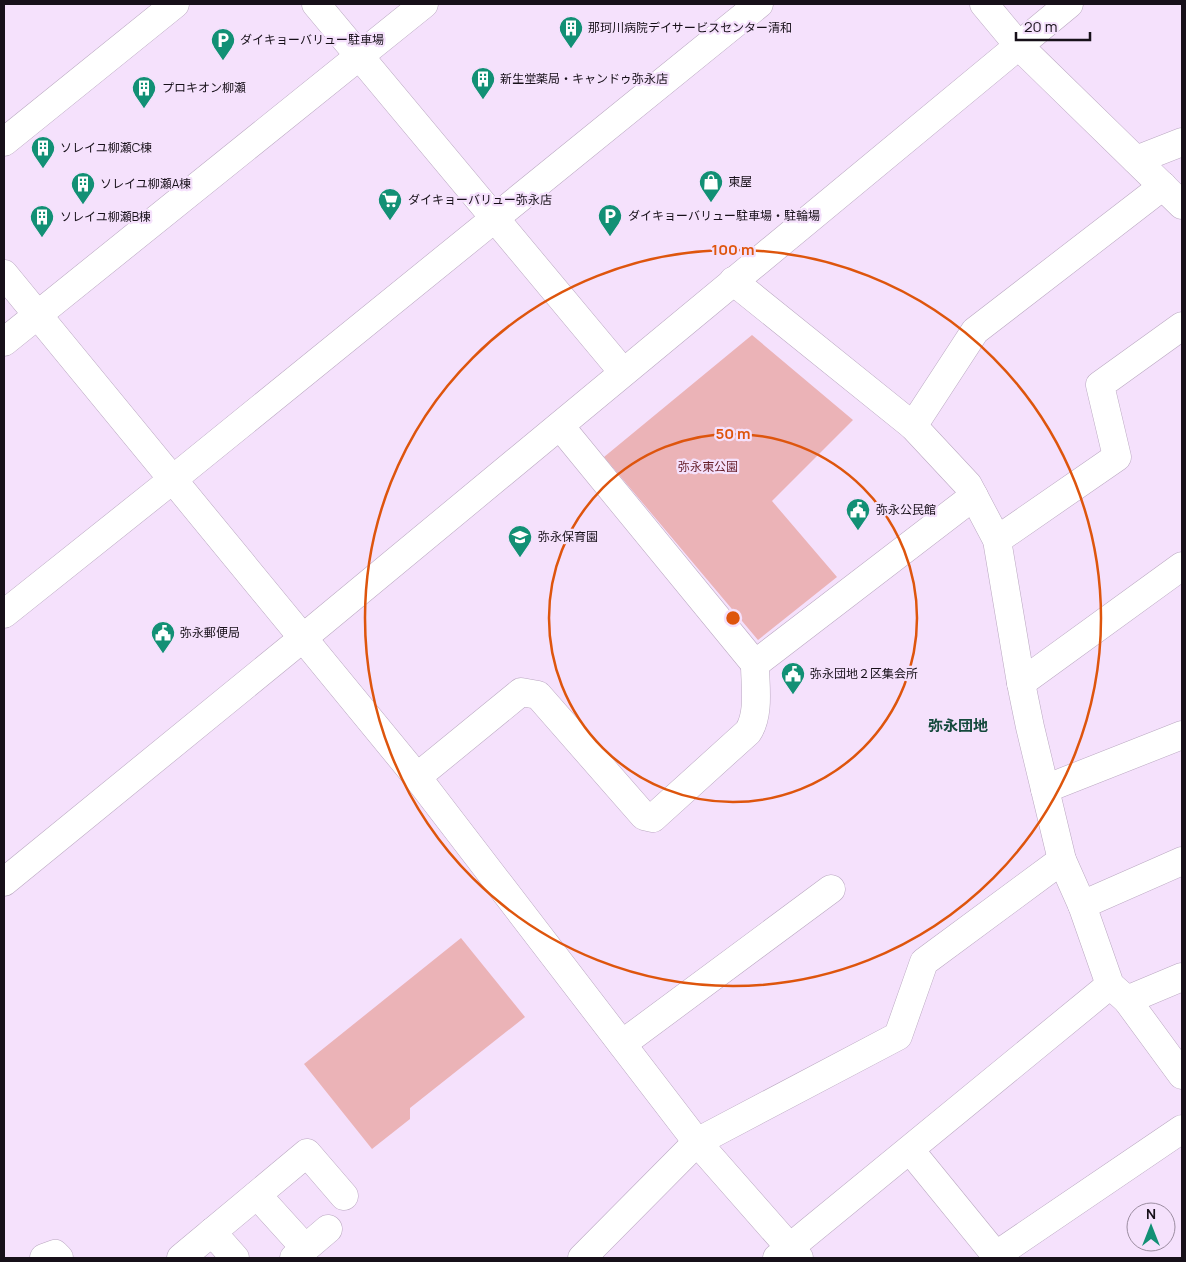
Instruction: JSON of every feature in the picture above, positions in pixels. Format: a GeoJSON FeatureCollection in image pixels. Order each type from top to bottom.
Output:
{"type":"FeatureCollection","features":[{"type":"Feature","properties":{"kind":"street"},"geometry":{"type":"LineString","coordinates":[[4,142],[175,4]]}},
{"type":"Feature","properties":{"kind":"street"},"geometry":{"type":"LineString","coordinates":[[316,4],[623,372]]}},
{"type":"Feature","properties":{"kind":"street"},"geometry":{"type":"LineString","coordinates":[[4,342],[424,4]]}},
{"type":"Feature","properties":{"kind":"street"},"geometry":{"type":"LineString","coordinates":[[4,614],[760,4]]}},
{"type":"Feature","properties":{"kind":"street"},"geometry":{"type":"LineString","coordinates":[[984,4],[1019,46],[1182,205]]}},
{"type":"Feature","properties":{"kind":"street"},"geometry":{"type":"LineString","coordinates":[[4,882],[303,638],[1069,4]]}},
{"type":"Feature","properties":{"kind":"street"},"geometry":{"type":"LineString","coordinates":[[1136,160],[1182,142]]}},
{"type":"Feature","properties":{"kind":"street"},"geometry":{"type":"LineString","coordinates":[[913,426],[975,331],[1163,186]]}},
{"type":"Feature","properties":{"kind":"street"},"geometry":{"type":"LineString","coordinates":[[4,274],[417,777],[697,1142],[788,1255],[910,1150],[1119,993],[1182,977]]}},
{"type":"Feature","properties":{"kind":"street"},"geometry":{"type":"LineString","coordinates":[[733,281],[913,426],[968,485],[997,540],[1021,683],[1062,860],[1119,993],[1182,1075]]}},
{"type":"Feature","properties":{"kind":"street"},"geometry":{"type":"LineString","coordinates":[[997,540],[1118,457],[1100,385],[1182,326]]}},
{"type":"Feature","properties":{"kind":"street"},"geometry":{"type":"LineString","coordinates":[[417,777],[521,692],[538,695],[644,816],[653,818],[748,732],[752,726],[755,716],[755,664],[560,426]]}},
{"type":"Feature","properties":{"kind":"street"},"geometry":{"type":"LineString","coordinates":[[755,664],[974,496]]}},
{"type":"Feature","properties":{"kind":"street"},"geometry":{"type":"LineString","coordinates":[[1021,683],[1182,566]]}},
{"type":"Feature","properties":{"kind":"street"},"geometry":{"type":"LineString","coordinates":[[1045,789],[1182,735]]}},
{"type":"Feature","properties":{"kind":"street"},"geometry":{"type":"LineString","coordinates":[[582,1258],[697,1142],[898,1036],[924,962],[1062,860]]}},
{"type":"Feature","properties":{"kind":"street"},"geometry":{"type":"LineString","coordinates":[[1082,905],[1182,861]]}},
{"type":"Feature","properties":{"kind":"street"},"geometry":{"type":"LineString","coordinates":[[622,1044],[831,889]]}},
{"type":"Feature","properties":{"kind":"street"},"geometry":{"type":"LineString","coordinates":[[910,1150],[996,1257],[1182,1129]]}},
{"type":"Feature","properties":{"kind":"street"},"geometry":{"type":"LineString","coordinates":[[181,1258],[307,1153],[344,1196]]}},
{"type":"Feature","properties":{"kind":"street"},"geometry":{"type":"LineString","coordinates":[[257,1195],[295,1248],[328,1229]]}},
{"type":"Feature","properties":{"kind":"street"},"geometry":{"type":"LineString","coordinates":[[212,1232],[235,1258]]}},
{"type":"Feature","properties":{"kind":"street"},"geometry":{"type":"LineString","coordinates":[[44,1258],[55,1254],[59,1258]]}},
{"type":"Feature","properties":{"kind":"green space","name":"弥永東公園"},"geometry":{"type":"Polygon","coordinates":[[[752,335],[853,420],[772,501],[837,577],[758,640],[604,457],[752,335]]]}},
{"type":"Feature","properties":{"kind":"green space"},"geometry":{"type":"Polygon","coordinates":[[[461,938],[525,1017],[410,1108],[410,1119],[372,1149],[304,1064],[461,938]]]}},
{"type":"Feature","properties":{"kind":"place","name":"那珂川病院デイサービスセンター清和"},"geometry":{"type":"Point","coordinates":[571,49]}},
{"type":"Feature","properties":{"kind":"place","name":"ダイキョーバリュー駐車場"},"geometry":{"type":"Point","coordinates":[223,61]}},
{"type":"Feature","properties":{"kind":"place","name":"新生堂薬局・キャンドゥ弥永店"},"geometry":{"type":"Point","coordinates":[483,100]}},
{"type":"Feature","properties":{"kind":"place","name":"プロキオン柳瀬"},"geometry":{"type":"Point","coordinates":[144,109]}},
{"type":"Feature","properties":{"kind":"place","name":"ソレイユ柳瀬C棟"},"geometry":{"type":"Point","coordinates":[43,169]}},
{"type":"Feature","properties":{"kind":"place","name":"東屋"},"geometry":{"type":"Point","coordinates":[711,203]}},
{"type":"Feature","properties":{"kind":"place","name":"ソレイユ柳瀬A棟"},"geometry":{"type":"Point","coordinates":[83,205]}},
{"type":"Feature","properties":{"kind":"place","name":"ダイキョーバリュー弥永店"},"geometry":{"type":"Point","coordinates":[390,221]}},
{"type":"Feature","properties":{"kind":"place","name":"ダイキョーバリュー駐車場・駐輪場"},"geometry":{"type":"Point","coordinates":[610,237]}},
{"type":"Feature","properties":{"kind":"place","name":"ソレイユ柳瀬B棟"},"geometry":{"type":"Point","coordinates":[42,238]}},
{"type":"Feature","properties":{"kind":"place","name":"弥永公民館"},"geometry":{"type":"Point","coordinates":[858,531]}},
{"type":"Feature","properties":{"kind":"place","name":"弥永保育園"},"geometry":{"type":"Point","coordinates":[520,558]}},
{"type":"Feature","properties":{"kind":"place","name":"弥永郵便局"},"geometry":{"type":"Point","coordinates":[163,654]}},
{"type":"Feature","properties":{"kind":"place","name":"弥永団地２区集会所"},"geometry":{"type":"Point","coordinates":[793,695]}},
{"type":"Feature","properties":{"kind":"district","name":"弥永団地"},"geometry":{"type":"Point","coordinates":[958,726]}}]}
